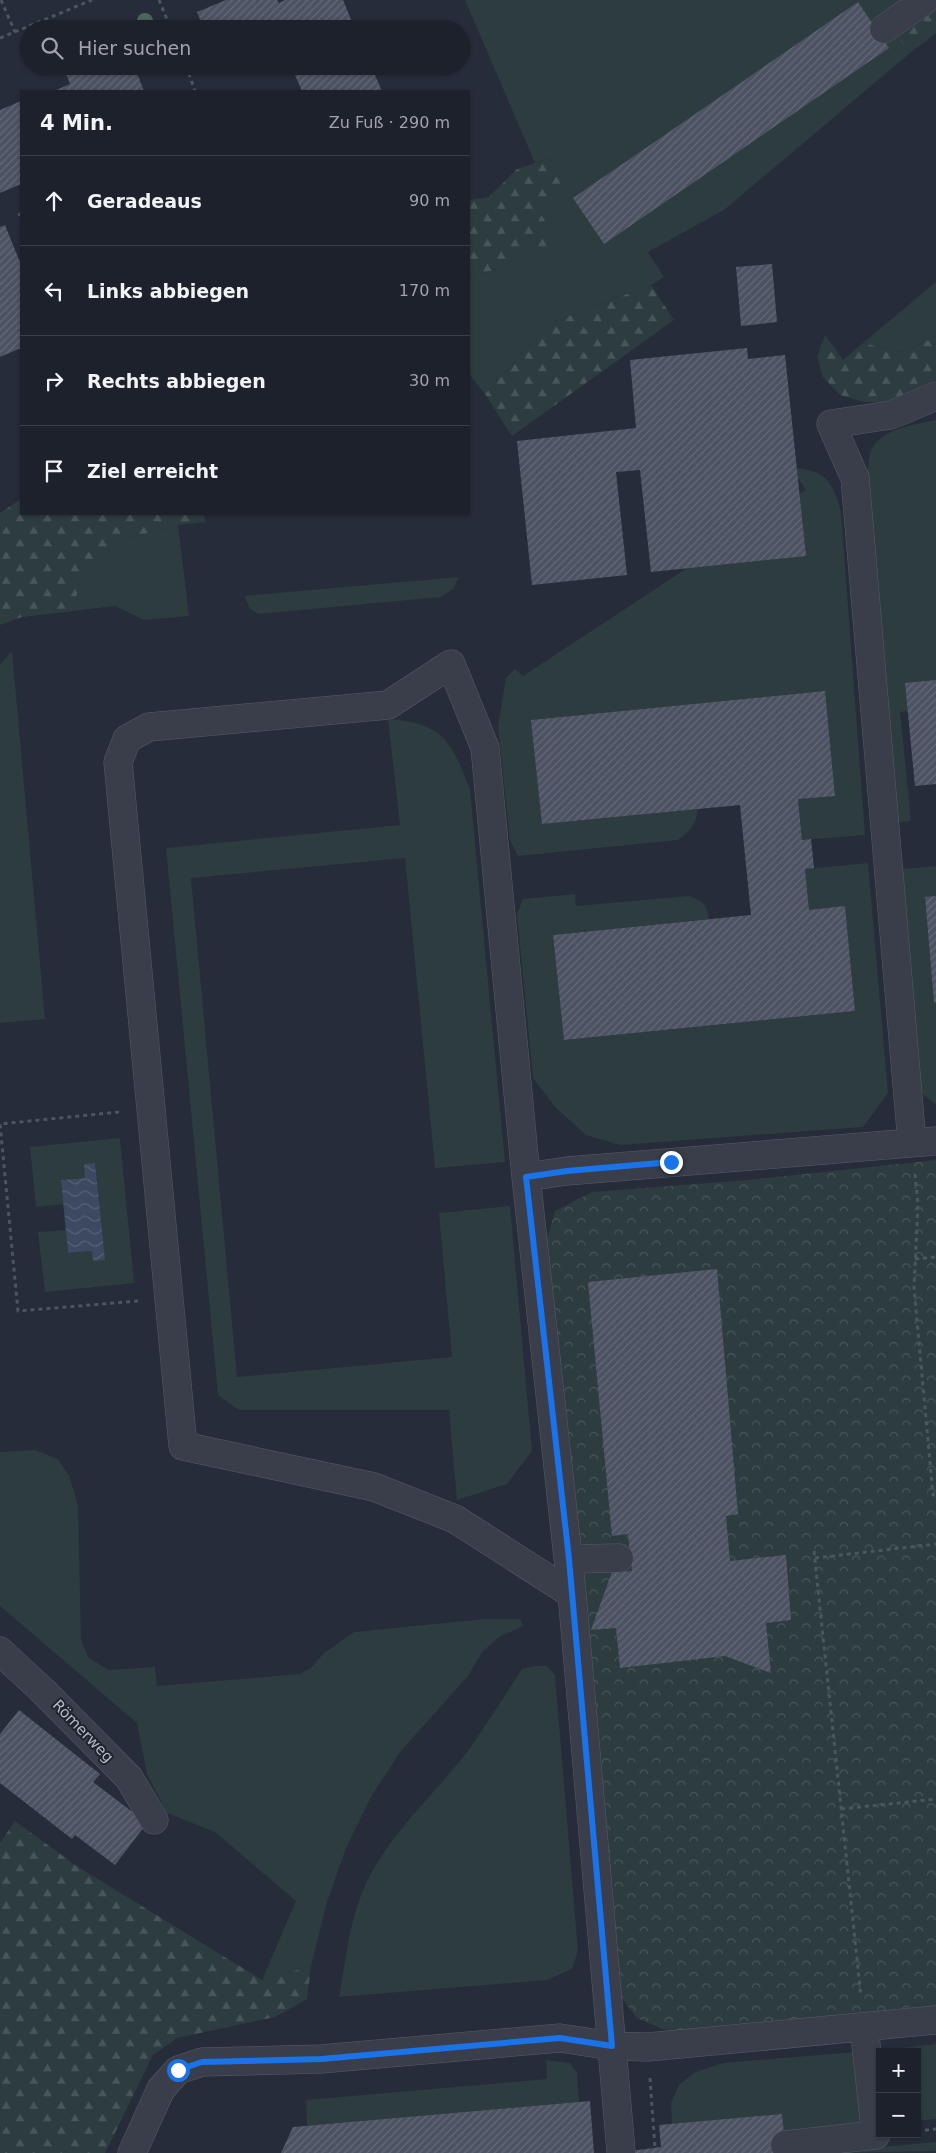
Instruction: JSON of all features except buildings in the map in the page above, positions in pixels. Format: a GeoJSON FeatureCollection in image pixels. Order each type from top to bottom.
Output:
{"type":"FeatureCollection","features":[{"type":"Feature","properties":{"kind":"street"},"geometry":{"type":"LineString","coordinates":[[884,29],[925,0]]}},
{"type":"Feature","properties":{"kind":"street"},"geometry":{"type":"LineString","coordinates":[[526,1177],[576,1170],[924,1142],[855,478],[831,424],[891,415],[936,396]]}},
{"type":"Feature","properties":{"kind":"street"},"geometry":{"type":"LineString","coordinates":[[572,1594],[456,1518],[374,1487],[184,1446],[118,762],[127,739],[150,727],[388,705],[451,664],[485,748],[526,1177],[569,1559],[621,2151]]}},
{"type":"Feature","properties":{"kind":"street"},"geometry":{"type":"LineString","coordinates":[[569,1559],[620,1558]]}},
{"type":"Feature","properties":{"kind":"street","name":"Römerweg"},"geometry":{"type":"LineString","coordinates":[[0,1651],[43,1691],[129,1778],[154,1820]]}},
{"type":"Feature","properties":{"kind":"street"},"geometry":{"type":"LineString","coordinates":[[132,2153],[161,2089],[178,2070],[202,2062],[321,2059],[560,2038],[612,2046],[648,2048],[936,2020]]}},
{"type":"Feature","properties":{"kind":"street"},"geometry":{"type":"LineString","coordinates":[[785,2145],[876,2134],[864,2027]]}},
{"type":"Feature","properties":{"kind":"path"},"geometry":{"type":"LineString","coordinates":[[1,0],[15,32]]}},
{"type":"Feature","properties":{"kind":"path"},"geometry":{"type":"LineString","coordinates":[[44,20],[92,0]]}},
{"type":"Feature","properties":{"kind":"path"},"geometry":{"type":"LineString","coordinates":[[159,0],[167,20]]}},
{"type":"Feature","properties":{"kind":"path"},"geometry":{"type":"LineString","coordinates":[[0,38],[20,30]]}},
{"type":"Feature","properties":{"kind":"path"},"geometry":{"type":"LineString","coordinates":[[189,75],[195,90]]}},
{"type":"Feature","properties":{"kind":"path"},"geometry":{"type":"LineString","coordinates":[[150,1108],[0,1124],[18,1311],[169,1299]]}},
{"type":"Feature","properties":{"kind":"path"},"geometry":{"type":"LineString","coordinates":[[918,1204],[914,1288],[933,1495],[936,1495]]}},
{"type":"Feature","properties":{"kind":"path"},"geometry":{"type":"LineString","coordinates":[[915,1259],[936,1258]]}},
{"type":"Feature","properties":{"kind":"path"},"geometry":{"type":"LineString","coordinates":[[815,1558],[936,1544]]}},
{"type":"Feature","properties":{"kind":"path"},"geometry":{"type":"LineString","coordinates":[[814,1551],[864,2027]]}},
{"type":"Feature","properties":{"kind":"path"},"geometry":{"type":"LineString","coordinates":[[841,1809],[936,1799]]}},
{"type":"Feature","properties":{"kind":"path"},"geometry":{"type":"LineString","coordinates":[[648,2048],[655,2148]]}},
{"type":"Feature","properties":{"kind":"path"},"geometry":{"type":"LineString","coordinates":[[921,2131],[936,2129]]}},
{"type":"Feature","properties":{"kind":"green space"},"geometry":{"type":"Polygon","coordinates":[[[465,0],[936,0],[936,5],[900,40],[910,53],[724,210],[648,252],[664,277],[651,285],[551,323],[485,394],[470,375],[470,277],[494,270],[526,253],[558,243],[536,206],[551,158],[535,163],[465,0]]]}},
{"type":"Feature","properties":{"kind":"green space"},"geometry":{"type":"Polygon","coordinates":[[[936,5],[936,33],[910,53],[900,40],[936,5]]]}},
{"type":"Feature","properties":{"kind":"green space"},"geometry":{"type":"Polygon","coordinates":[[[551,158],[568,185],[536,206],[559,244],[526,253],[494,270],[470,277],[470,200],[489,197],[517,169],[551,158]]]}},
{"type":"Feature","properties":{"kind":"green space"},"geometry":{"type":"Polygon","coordinates":[[[936,282],[936,337],[901,352],[863,343],[936,282]]]}},
{"type":"Feature","properties":{"kind":"green space"},"geometry":{"type":"Polygon","coordinates":[[[651,285],[674,320],[512,436],[485,394],[551,323],[651,285]]]}},
{"type":"Feature","properties":{"kind":"green space"},"geometry":{"type":"Polygon","coordinates":[[[825,335],[843,360],[863,343],[901,352],[936,337],[936,380],[890,402],[864,402],[840,395],[823,377],[817,357],[825,335]]]}},
{"type":"Feature","properties":{"kind":"green space"},"geometry":{"type":"Polygon","coordinates":[[[936,420],[936,680],[908,711],[900,712],[911,821],[895,823],[867,475],[872,448],[885,435],[901,428],[936,420]]]}},
{"type":"Feature","properties":{"kind":"green space"},"geometry":{"type":"Polygon","coordinates":[[[791,468],[812,471],[826,479],[835,492],[841,512],[865,835],[802,840],[798,799],[835,795],[824,691],[532,720],[542,824],[698,809],[692,827],[678,840],[518,856],[510,840],[498,726],[506,678],[515,669],[523,676],[806,490],[791,468]]]}},
{"type":"Feature","properties":{"kind":"green space"},"geometry":{"type":"Polygon","coordinates":[[[20,500],[20,515],[204,515],[205,522],[178,525],[125,539],[83,569],[73,611],[22,617],[0,625],[0,513],[20,500]]]}},
{"type":"Feature","properties":{"kind":"green space"},"geometry":{"type":"Polygon","coordinates":[[[178,525],[189,616],[144,620],[115,606],[73,611],[83,569],[125,539],[178,525]]]}},
{"type":"Feature","properties":{"kind":"green space"},"geometry":{"type":"Polygon","coordinates":[[[459,577],[453,589],[440,597],[259,614],[250,609],[244,596],[459,577]]]}},
{"type":"Feature","properties":{"kind":"green space"},"geometry":{"type":"Polygon","coordinates":[[[12,651],[45,1019],[0,1023],[0,665],[12,651]]]}},
{"type":"Feature","properties":{"kind":"green space"},"geometry":{"type":"Polygon","coordinates":[[[388,719],[421,725],[433,730],[443,738],[451,747],[470,790],[505,1162],[435,1168],[405,858],[191,878],[237,1377],[452,1357],[439,1213],[510,1206],[532,1451],[507,1484],[457,1500],[449,1410],[239,1410],[218,1395],[166,848],[400,825],[388,719]]]}},
{"type":"Feature","properties":{"kind":"green space"},"geometry":{"type":"Polygon","coordinates":[[[868,863],[888,1093],[863,1127],[620,1145],[586,1135],[555,1107],[533,1078],[517,914],[523,899],[575,894],[576,906],[689,896],[701,901],[707,910],[709,919],[553,935],[564,1040],[855,1011],[845,907],[809,910],[805,869],[868,863]]]}},
{"type":"Feature","properties":{"kind":"green space"},"geometry":{"type":"Polygon","coordinates":[[[936,866],[936,896],[925,898],[934,1002],[936,1002],[936,1105],[919,1091],[900,869],[936,866]]]}},
{"type":"Feature","properties":{"kind":"green space"},"geometry":{"type":"Polygon","coordinates":[[[120,1138],[134,1283],[45,1292],[38,1232],[66,1230],[68,1253],[92,1251],[104,1260],[95,1163],[85,1178],[61,1180],[63,1204],[36,1207],[30,1147],[120,1138]]]}},
{"type":"Feature","properties":{"kind":"green space"},"geometry":{"type":"Polygon","coordinates":[[[936,1160],[936,2008],[690,2032],[662,2029],[637,2018],[620,1996],[547,1240],[555,1211],[592,1192],[747,1180],[936,1160]]]}},
{"type":"Feature","properties":{"kind":"green space"},"geometry":{"type":"Polygon","coordinates":[[[35,1450],[58,1459],[69,1476],[78,1505],[81,1640],[88,1657],[108,1670],[155,1667],[157,1686],[300,1674],[311,1668],[324,1653],[354,1632],[485,1619],[520,1619],[523,1626],[499,1637],[482,1652],[468,1676],[401,1751],[372,1795],[346,1848],[327,1902],[311,1966],[262,1980],[296,1901],[215,1832],[167,1813],[147,1774],[137,1723],[0,1606],[0,1452],[35,1450]]]}},
{"type":"Feature","properties":{"kind":"green space"},"geometry":{"type":"Polygon","coordinates":[[[547,1666],[555,1675],[578,1951],[572,1969],[547,1980],[339,1997],[355,1912],[368,1879],[380,1858],[408,1820],[470,1748],[522,1669],[547,1666]]]}},
{"type":"Feature","properties":{"kind":"green space"},"geometry":{"type":"Polygon","coordinates":[[[15,1821],[75,1865],[262,1980],[311,1966],[307,1999],[275,2017],[177,2038],[153,2055],[105,2153],[0,2153],[0,1843],[15,1821]]]}},
{"type":"Feature","properties":{"kind":"green space"},"geometry":{"type":"Polygon","coordinates":[[[936,2044],[936,2119],[921,2121],[921,2048],[898,2048],[936,2044]]]}},
{"type":"Feature","properties":{"kind":"green space"},"geometry":{"type":"Polygon","coordinates":[[[855,2052],[863,2127],[784,2136],[782,2114],[672,2124],[671,2103],[679,2085],[695,2072],[723,2063],[855,2052]]]}},
{"type":"Feature","properties":{"kind":"green space"},"geometry":{"type":"Polygon","coordinates":[[[546,2060],[570,2063],[577,2073],[579,2102],[307,2126],[306,2100],[547,2079],[546,2060]]]}},
{"type":"Feature","properties":{"kind":"green space"},"geometry":{"type":"Polygon","coordinates":[[[936,2142],[936,2151],[836,2153],[836,2151],[936,2142]]]}},
{"type":"Feature","properties":{"kind":"water"},"geometry":{"type":"Polygon","coordinates":[[[95,1163],[105,1260],[93,1261],[92,1251],[68,1253],[61,1180],[85,1178],[84,1164],[95,1163]]]}},
{"type":"Feature","properties":{"kind":"route"},"geometry":{"type":"LineString","coordinates":[[178,2070],[202,2062],[321,2059],[560,2038],[612,2046],[569,1559],[526,1177],[567,1171],[671,1162]]}}]}
